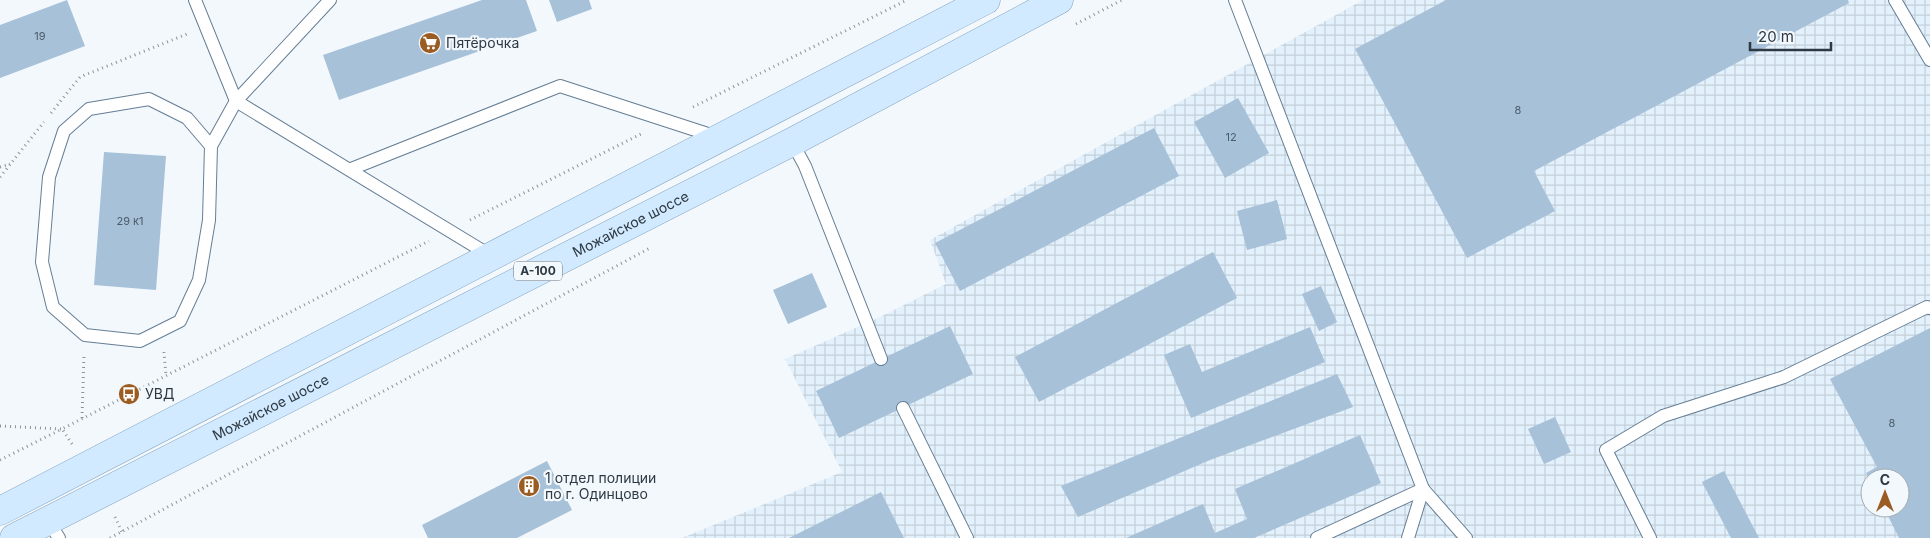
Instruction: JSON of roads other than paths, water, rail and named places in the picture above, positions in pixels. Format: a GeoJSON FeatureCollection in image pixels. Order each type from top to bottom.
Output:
{"type":"FeatureCollection","features":[{"type":"Feature","properties":{"kind":"main road","name":"А-100"},"geometry":{"type":"LineString","coordinates":[[0,511],[986,0]]}},
{"type":"Feature","properties":{"kind":"main road","name":"Можайское шоссе"},"geometry":{"type":"LineString","coordinates":[[14,538],[54,529],[1059,0]]}},
{"type":"Feature","properties":{"kind":"lane"},"geometry":{"type":"LineString","coordinates":[[195,0],[236,101],[351,169],[491,256]]}},
{"type":"Feature","properties":{"kind":"lane"},"geometry":{"type":"LineString","coordinates":[[211,146],[187,118],[149,99],[89,109],[64,131],[49,177],[42,262],[53,307],[84,335],[140,341],[180,321],[199,280],[209,220],[211,146],[236,101],[330,0]]}},
{"type":"Feature","properties":{"kind":"lane"},"geometry":{"type":"LineString","coordinates":[[1235,0],[1423,488],[1466,538]]}},
{"type":"Feature","properties":{"kind":"lane"},"geometry":{"type":"LineString","coordinates":[[1895,0],[1930,60]]}},
{"type":"Feature","properties":{"kind":"lane"},"geometry":{"type":"LineString","coordinates":[[351,169],[560,86],[719,138]]}},
{"type":"Feature","properties":{"kind":"lane"},"geometry":{"type":"LineString","coordinates":[[792,142],[805,166],[881,359]]}},
{"type":"Feature","properties":{"kind":"lane"},"geometry":{"type":"LineString","coordinates":[[1650,538],[1606,450],[1664,416],[1784,377],[1927,307],[1930,308]]}},
{"type":"Feature","properties":{"kind":"lane"},"geometry":{"type":"LineString","coordinates":[[903,408],[967,538]]}},
{"type":"Feature","properties":{"kind":"lane"},"geometry":{"type":"LineString","coordinates":[[1317,538],[1423,488]]}},
{"type":"Feature","properties":{"kind":"lane"},"geometry":{"type":"LineString","coordinates":[[1408,538],[1423,488]]}},
{"type":"Feature","properties":{"kind":"place","name":"Пятёрочка"},"geometry":{"type":"Point","coordinates":[430,43]}},
{"type":"Feature","properties":{"kind":"place","name":"УВД"},"geometry":{"type":"Point","coordinates":[129,394]}},
{"type":"Feature","properties":{"kind":"place","name":"1 отдел полиции по г. Одинцово"},"geometry":{"type":"Point","coordinates":[529,486]}}]}
